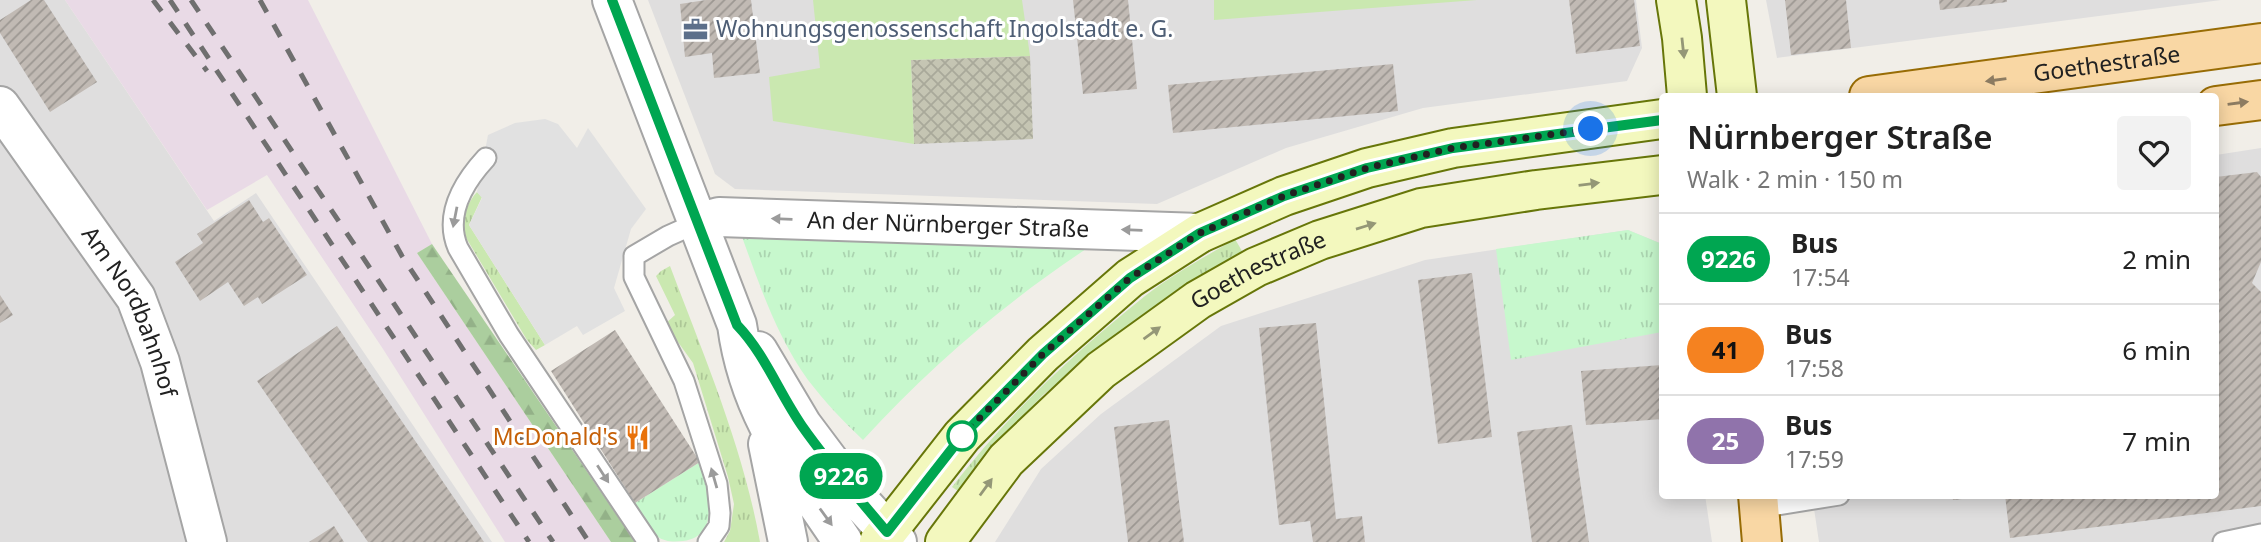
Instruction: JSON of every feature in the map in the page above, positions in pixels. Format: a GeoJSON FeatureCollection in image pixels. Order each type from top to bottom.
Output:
{"type":"FeatureCollection","features":[{"type":"Feature","properties":{"kind":"main road"},"geometry":{"type":"LineString","coordinates":[[1676,0],[1687,93]]}},
{"type":"Feature","properties":{"kind":"main road"},"geometry":{"type":"LineString","coordinates":[[1726,0],[1737,93]]}},
{"type":"Feature","properties":{"kind":"main road","name":"Goethestraße"},"geometry":{"type":"LineString","coordinates":[[1891,93],[2261,43]]}},
{"type":"Feature","properties":{"kind":"main road"},"geometry":{"type":"LineString","coordinates":[[2219,106],[2261,100]]}},
{"type":"Feature","properties":{"kind":"main road"},"geometry":{"type":"LineString","coordinates":[[888,539],[962,436],[1043,354],[1130,278],[1200,233],[1284,196],[1367,168],[1453,148],[1659,120]]}},
{"type":"Feature","properties":{"kind":"main road","name":"Goethestraße"},"geometry":{"type":"LineString","coordinates":[[945,542],[1006,460],[1101,370],[1198,300],[1256,267],[1320,240],[1421,208],[1536,190],[1659,175]]}},
{"type":"Feature","properties":{"kind":"street"},"geometry":{"type":"LineString","coordinates":[[612,0],[737,325],[745,369],[763,418],[788,542]]}},
{"type":"Feature","properties":{"kind":"street","name":"Am Nordbahnhof"},"geometry":{"type":"LineString","coordinates":[[0,106],[136,298],[160,362],[207,542]]}},
{"type":"Feature","properties":{"kind":"street","name":"An der Nürnberger Straße"},"geometry":{"type":"LineString","coordinates":[[697,223],[719,217],[1200,233]]}},
{"type":"Feature","properties":{"kind":"street"},"geometry":{"type":"LineString","coordinates":[[737,325],[755,347],[802,425],[888,539]]}},
{"type":"Feature","properties":{"kind":"street"},"geometry":{"type":"LineString","coordinates":[[763,418],[843,542]]}},
{"type":"Feature","properties":{"kind":"lane"},"geometry":{"type":"LineString","coordinates":[[486,158],[465,185],[452,220],[453,235],[458,248],[509,335],[648,542]]}},
{"type":"Feature","properties":{"kind":"lane"},"geometry":{"type":"LineString","coordinates":[[697,223],[634,256],[634,277],[684,381],[717,484],[719,526],[708,542]]}},
{"type":"Feature","properties":{"kind":"lane"},"geometry":{"type":"LineString","coordinates":[[1758,510],[1817,499]]}},
{"type":"Feature","properties":{"kind":"lane"},"geometry":{"type":"LineString","coordinates":[[2223,542],[2261,534]]}},
{"type":"Feature","properties":{"kind":"shaded area"},"geometry":{"type":"Polygon","coordinates":[[[0,0],[65,0],[214,221],[256,193],[492,542],[0,542],[0,0]]]}},
{"type":"Feature","properties":{"kind":"shaded area"},"geometry":{"type":"Polygon","coordinates":[[[65,0],[308,0],[432,244],[417,253],[611,542],[505,542],[383,349],[267,175],[207,210],[65,0]]]}},
{"type":"Feature","properties":{"kind":"shaded area"},"geometry":{"type":"Polygon","coordinates":[[[648,0],[1636,0],[1642,48],[1627,81],[1423,108],[1286,148],[1157,204],[735,189],[715,174],[648,0]]]}},
{"type":"Feature","properties":{"kind":"shaded area"},"geometry":{"type":"Polygon","coordinates":[[[1766,0],[2221,0],[1777,58],[1766,0]]]}},
{"type":"Feature","properties":{"kind":"shaded area"},"geometry":{"type":"Polygon","coordinates":[[[1030,56],[1033,139],[914,144],[911,60],[1030,56]]]}},
{"type":"Feature","properties":{"kind":"shaded area"},"geometry":{"type":"Polygon","coordinates":[[[545,119],[558,124],[577,148],[588,128],[646,209],[631,229],[614,288],[625,311],[583,335],[577,326],[545,345],[469,225],[482,198],[477,192],[488,135],[515,123],[545,119]]]}},
{"type":"Feature","properties":{"kind":"shaded area"},"geometry":{"type":"Polygon","coordinates":[[[2261,148],[2261,542],[1819,542],[1813,499],[2219,499],[2219,155],[2261,148]]]}},
{"type":"Feature","properties":{"kind":"shaded area"},"geometry":{"type":"Polygon","coordinates":[[[1628,230],[1659,243],[1659,499],[1706,499],[1712,542],[995,542],[1041,469],[1101,414],[1221,326],[1425,260],[1628,230]]]}},
{"type":"Feature","properties":{"kind":"green space"},"geometry":{"type":"Polygon","coordinates":[[[813,0],[1022,0],[1030,56],[911,60],[914,144],[773,121],[769,77],[820,68],[813,0]]]}},
{"type":"Feature","properties":{"kind":"green space"},"geometry":{"type":"Polygon","coordinates":[[[1214,0],[1477,0],[1214,20],[1214,0]]]}},
{"type":"Feature","properties":{"kind":"green space"},"geometry":{"type":"Polygon","coordinates":[[[477,192],[482,197],[469,225],[545,345],[536,350],[527,340],[465,236],[465,213],[477,192]]]}},
{"type":"Feature","properties":{"kind":"green space"},"geometry":{"type":"Polygon","coordinates":[[[1628,230],[1659,243],[1659,333],[1511,360],[1496,249],[1628,230]]]}},
{"type":"Feature","properties":{"kind":"green space"},"geometry":{"type":"Polygon","coordinates":[[[741,234],[1092,245],[971,335],[916,385],[863,440],[821,396],[797,363],[770,310],[741,234]]]}},
{"type":"Feature","properties":{"kind":"green space"},"geometry":{"type":"Polygon","coordinates":[[[1235,239],[1242,251],[1186,286],[1098,350],[1043,395],[1001,439],[958,491],[952,487],[995,435],[1042,386],[1093,340],[1156,288],[1235,239]]]}},
{"type":"Feature","properties":{"kind":"green space"},"geometry":{"type":"Polygon","coordinates":[[[432,244],[635,542],[611,542],[417,253],[432,244]]]}},
{"type":"Feature","properties":{"kind":"green space"},"geometry":{"type":"Polygon","coordinates":[[[670,266],[733,437],[744,471],[760,542],[724,542],[730,531],[734,504],[693,363],[665,324],[675,315],[656,276],[670,266]]]}},
{"type":"Feature","properties":{"kind":"green space"},"geometry":{"type":"Polygon","coordinates":[[[700,462],[709,509],[704,530],[696,537],[683,541],[660,538],[635,503],[700,462]]]}},
{"type":"Feature","properties":{"kind":"building"},"geometry":{"type":"Polygon","coordinates":[[[31,0],[44,0],[97,82],[50,112],[0,33],[0,20],[31,0]]]}},
{"type":"Feature","properties":{"kind":"building"},"geometry":{"type":"Polygon","coordinates":[[[706,0],[751,0],[760,73],[714,78],[712,53],[685,57],[680,4],[706,0]]]}},
{"type":"Feature","properties":{"kind":"building"},"geometry":{"type":"Polygon","coordinates":[[[1073,0],[1128,0],[1137,89],[1083,94],[1073,0]]]}},
{"type":"Feature","properties":{"kind":"building"},"geometry":{"type":"Polygon","coordinates":[[[1569,0],[1634,0],[1640,46],[1576,54],[1569,0]]]}},
{"type":"Feature","properties":{"kind":"building"},"geometry":{"type":"Polygon","coordinates":[[[1785,0],[1846,0],[1851,48],[1791,55],[1785,0]]]}},
{"type":"Feature","properties":{"kind":"building"},"geometry":{"type":"Polygon","coordinates":[[[1939,0],[2007,0],[2007,2],[1940,10],[1939,0]]]}},
{"type":"Feature","properties":{"kind":"building"},"geometry":{"type":"Polygon","coordinates":[[[1393,64],[1398,111],[1173,133],[1168,85],[1393,64]]]}},
{"type":"Feature","properties":{"kind":"building"},"geometry":{"type":"Polygon","coordinates":[[[2257,172],[2261,177],[2261,262],[2252,283],[2261,292],[2261,506],[2010,538],[2005,499],[2219,499],[2219,177],[2257,172]]]}},
{"type":"Feature","properties":{"kind":"building"},"geometry":{"type":"Polygon","coordinates":[[[249,200],[263,222],[269,218],[307,275],[262,304],[258,297],[244,306],[228,282],[200,301],[175,262],[203,243],[197,234],[249,200]]]}},
{"type":"Feature","properties":{"kind":"building"},"geometry":{"type":"Polygon","coordinates":[[[1472,273],[1492,437],[1438,444],[1418,280],[1472,273]]]}},
{"type":"Feature","properties":{"kind":"building"},"geometry":{"type":"Polygon","coordinates":[[[0,295],[13,315],[0,323],[0,295]]]}},
{"type":"Feature","properties":{"kind":"building"},"geometry":{"type":"Polygon","coordinates":[[[1316,323],[1336,519],[1362,516],[1365,542],[1313,542],[1310,521],[1279,525],[1259,328],[1316,323]]]}},
{"type":"Feature","properties":{"kind":"building"},"geometry":{"type":"Polygon","coordinates":[[[337,326],[484,542],[368,542],[257,381],[337,326]]]}},
{"type":"Feature","properties":{"kind":"building","name":"McDonald's"},"geometry":{"type":"Polygon","coordinates":[[[615,330],[700,462],[635,503],[551,371],[615,330]]]}},
{"type":"Feature","properties":{"kind":"building"},"geometry":{"type":"Polygon","coordinates":[[[1659,365],[1659,419],[1586,425],[1581,371],[1659,365]]]}},
{"type":"Feature","properties":{"kind":"building"},"geometry":{"type":"Polygon","coordinates":[[[1169,420],[1184,542],[1128,542],[1114,427],[1169,420]]]}},
{"type":"Feature","properties":{"kind":"building"},"geometry":{"type":"Polygon","coordinates":[[[1572,425],[1589,542],[1532,542],[1517,432],[1572,425]]]}},
{"type":"Feature","properties":{"kind":"building"},"geometry":{"type":"Polygon","coordinates":[[[334,526],[344,542],[309,542],[334,526]]]}},
{"type":"Feature","properties":{"kind":"railway"},"geometry":{"type":"LineString","coordinates":[[153,0],[207,71]]}},
{"type":"Feature","properties":{"kind":"railway"},"geometry":{"type":"LineString","coordinates":[[170,0],[529,542]]}},
{"type":"Feature","properties":{"kind":"railway"},"geometry":{"type":"LineString","coordinates":[[191,0],[553,542]]}},
{"type":"Feature","properties":{"kind":"railway"},"geometry":{"type":"LineString","coordinates":[[260,0],[402,256],[589,542]]}},
{"type":"Feature","properties":{"kind":"bus line","name":"9226"},"geometry":{"type":"LineString","coordinates":[[612,0],[737,325],[750,338],[802,425],[887,532],[962,436],[1043,354],[1130,278],[1200,233],[1284,196],[1367,168],[1453,148],[1659,120]]}},
{"type":"Feature","properties":{"kind":"place","name":"Wohnungsgenossenschaft Ingolstadt e. G."},"geometry":{"type":"Point","coordinates":[696,29]}},
{"type":"Feature","properties":{"kind":"place","name":"McDonald's"},"geometry":{"type":"Point","coordinates":[638,437]}},
{"type":"Feature","properties":{"kind":"route"},"geometry":{"type":"LineString","coordinates":[[962,436],[1043,354],[1130,278],[1200,233],[1284,196],[1367,168],[1453,148],[1591,129]]}}]}
